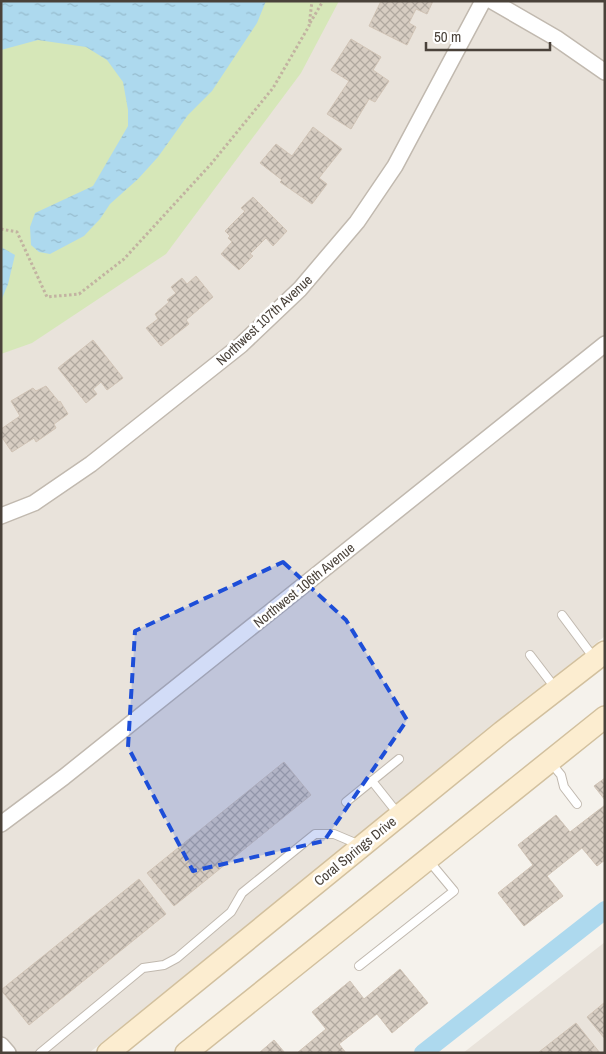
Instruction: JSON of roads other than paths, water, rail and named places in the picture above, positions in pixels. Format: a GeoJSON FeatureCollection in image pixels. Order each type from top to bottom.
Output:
{"type":"FeatureCollection","features":[{"type":"Feature","properties":{"kind":"main road","name":"Coral Springs Drive"},"geometry":{"type":"LineString","coordinates":[[108,1053],[399,816],[600,656]]}},
{"type":"Feature","properties":{"kind":"main road"},"geometry":{"type":"LineString","coordinates":[[186,1053],[605,717]]}},
{"type":"Feature","properties":{"kind":"street","name":"Northwest 107th Avenue"},"geometry":{"type":"LineString","coordinates":[[1,516],[34,503],[91,464],[241,345],[300,289],[357,222],[395,166],[483,1]]}},
{"type":"Feature","properties":{"kind":"street"},"geometry":{"type":"LineString","coordinates":[[492,1],[556,38],[605,72]]}},
{"type":"Feature","properties":{"kind":"street","name":"Northwest 106th Avenue"},"geometry":{"type":"LineString","coordinates":[[1,824],[71,771],[605,344]]}},
{"type":"Feature","properties":{"kind":"street"},"geometry":{"type":"LineString","coordinates":[[1,1045],[8,1053]]}},
{"type":"Feature","properties":{"kind":"lane"},"geometry":{"type":"LineString","coordinates":[[562,616],[600,656]]}},
{"type":"Feature","properties":{"kind":"lane"},"geometry":{"type":"LineString","coordinates":[[530,656],[556,690]]}},
{"type":"Feature","properties":{"kind":"lane"},"geometry":{"type":"LineString","coordinates":[[346,802],[399,759]]}},
{"type":"Feature","properties":{"kind":"lane"},"geometry":{"type":"LineString","coordinates":[[550,762],[561,775],[564,787],[577,804]]}},
{"type":"Feature","properties":{"kind":"lane"},"geometry":{"type":"LineString","coordinates":[[372,781],[399,816]]}},
{"type":"Feature","properties":{"kind":"lane"},"geometry":{"type":"LineString","coordinates":[[40,1053],[143,968],[164,966],[177,958],[231,912],[242,893],[315,834],[334,834],[362,846]]}},
{"type":"Feature","properties":{"kind":"lane"},"geometry":{"type":"LineString","coordinates":[[359,966],[454,891],[428,859]]}},
{"type":"Feature","properties":{"kind":"water"},"geometry":{"type":"Polygon","coordinates":[[[1,1],[266,1],[257,23],[212,91],[188,115],[158,157],[138,179],[110,204],[100,219],[84,236],[50,254],[39,252],[31,245],[30,227],[35,213],[93,186],[128,126],[128,110],[123,82],[107,60],[86,47],[38,40],[1,50],[1,1]]]}},
{"type":"Feature","properties":{"kind":"water"},"geometry":{"type":"Polygon","coordinates":[[[1,247],[15,255],[8,284],[1,301],[1,247]]]}},
{"type":"Feature","properties":{"kind":"waterway"},"geometry":{"type":"LineString","coordinates":[[423,1053],[605,910]]}}]}
